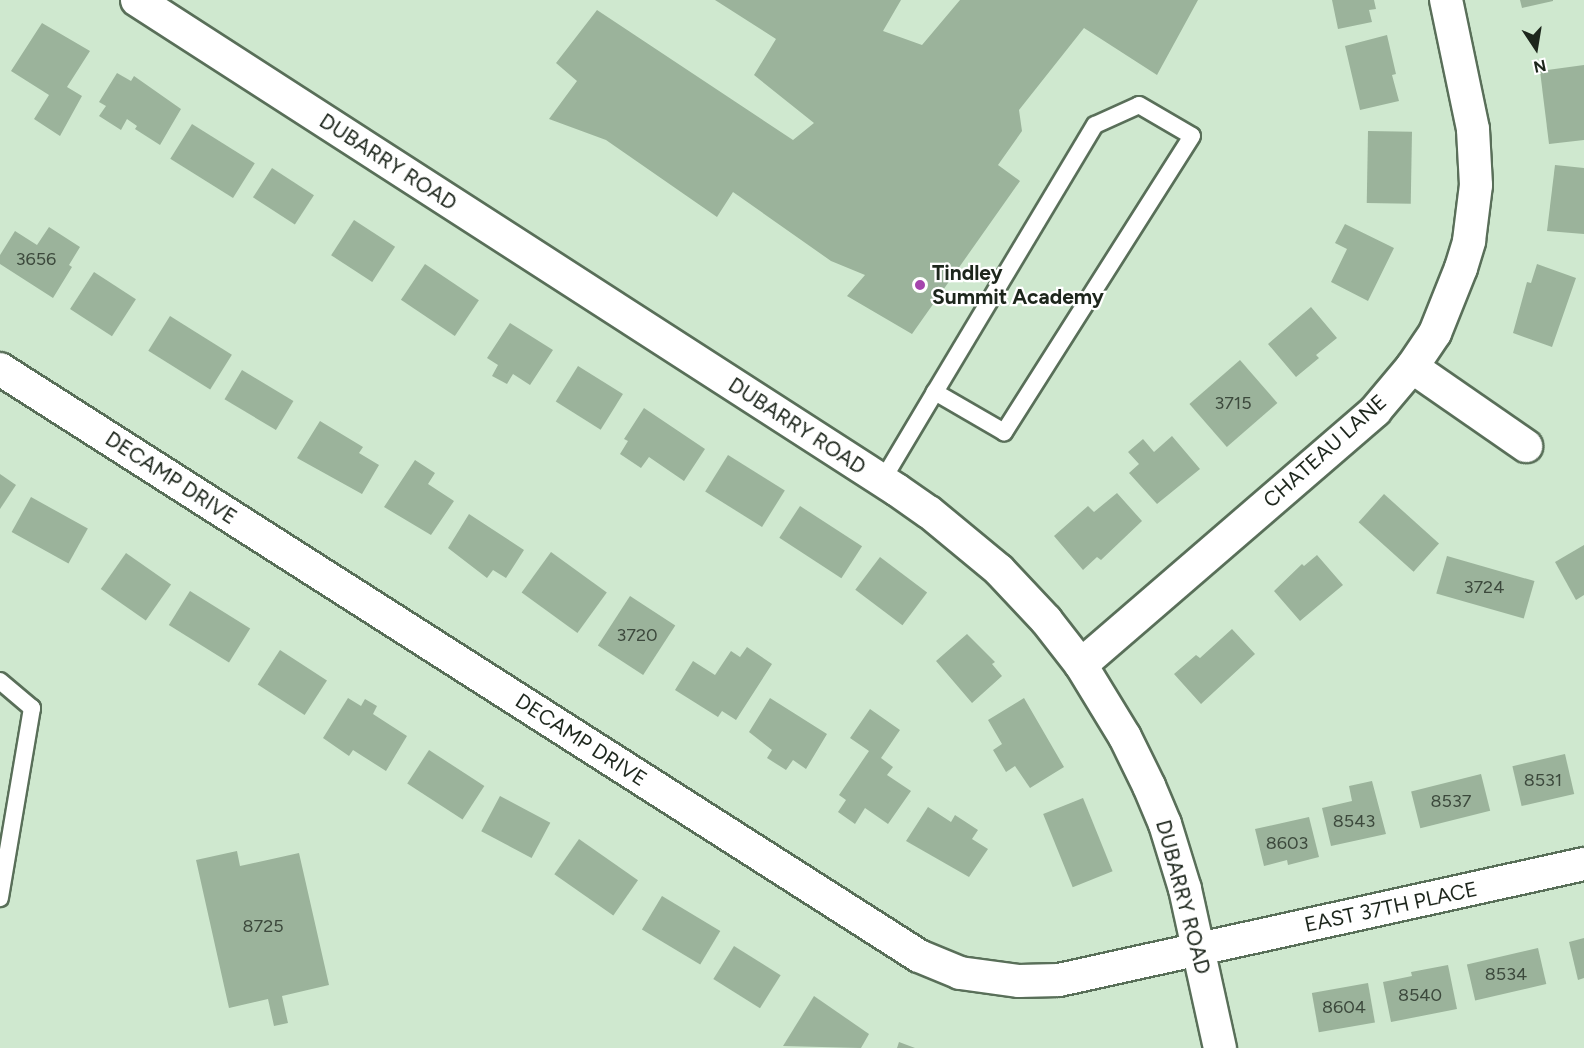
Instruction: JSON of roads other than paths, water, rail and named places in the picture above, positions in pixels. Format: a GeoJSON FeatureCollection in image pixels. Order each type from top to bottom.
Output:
{"type":"FeatureCollection","features":[{"type":"Feature","properties":{"kind":"street","name":"DUBARRY ROAD"},"geometry":{"type":"LineString","coordinates":[[137,0],[929,512],[999,570],[1046,620],[1081,665],[1125,737],[1149,786],[1178,863],[1220,1048]]}},
{"type":"Feature","properties":{"kind":"street","name":"CHATEAU LANE"},"geometry":{"type":"LineString","coordinates":[[1081,665],[1375,411],[1412,367],[1435,333],[1452,295],[1469,241],[1476,158],[1473,129],[1446,0]]}},
{"type":"Feature","properties":{"kind":"street"},"geometry":{"type":"LineString","coordinates":[[1412,367],[1526,446]]}},
{"type":"Feature","properties":{"kind":"street","name":"DECAMP DRIVE"},"geometry":{"type":"LineString","coordinates":[[0,369],[919,956],[975,976],[1043,981],[1059,980],[1199,950]]}},
{"type":"Feature","properties":{"kind":"street","name":"EAST 37TH PLACE"},"geometry":{"type":"LineString","coordinates":[[1199,950],[1584,864]]}},
{"type":"Feature","properties":{"kind":"lane"},"geometry":{"type":"LineString","coordinates":[[882,481],[935,392],[1095,125],[1139,105],[1192,136],[1004,432],[935,392]]}},
{"type":"Feature","properties":{"kind":"lane"},"geometry":{"type":"LineString","coordinates":[[0,681],[32,708],[0,898]]}},
{"type":"Feature","properties":{"kind":"place","name":"Tindley Summit Academy"},"geometry":{"type":"Point","coordinates":[920,285]}}]}
